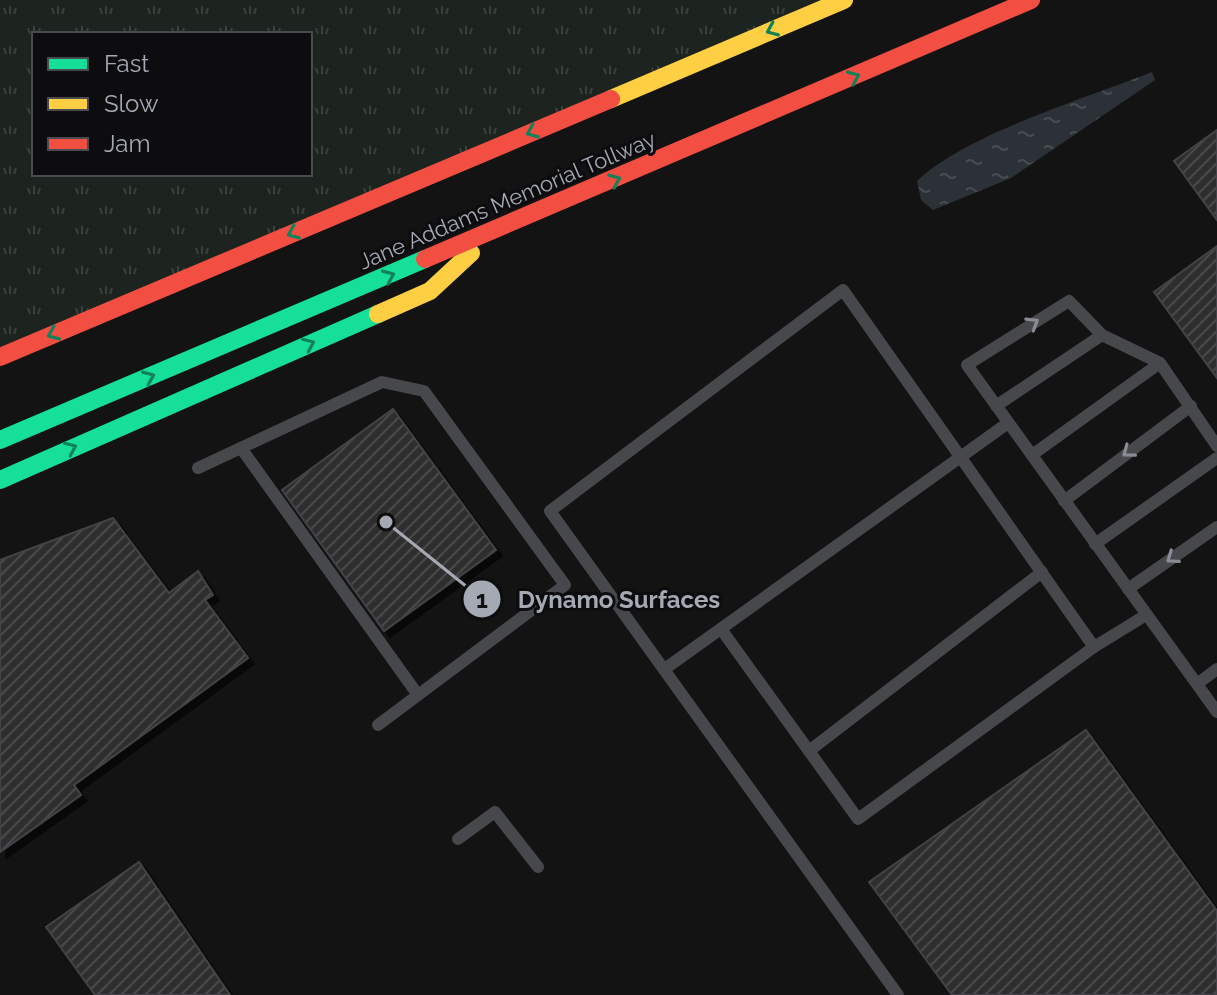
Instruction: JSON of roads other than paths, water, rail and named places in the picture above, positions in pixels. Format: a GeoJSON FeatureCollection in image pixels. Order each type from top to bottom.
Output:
{"type":"FeatureCollection","features":[{"type":"Feature","properties":{"kind":"highway"},"geometry":{"type":"LineString","coordinates":[[0,357],[844,0]]}},
{"type":"Feature","properties":{"kind":"highway","name":"Jane Addams Memorial Tollway"},"geometry":{"type":"LineString","coordinates":[[0,440],[492,233],[1031,0]]}},
{"type":"Feature","properties":{"kind":"highway"},"geometry":{"type":"LineString","coordinates":[[0,480],[430,291],[492,233]]}},
{"type":"Feature","properties":{"kind":"lane"},"geometry":{"type":"LineString","coordinates":[[898,995],[666,668],[550,511],[843,290],[962,455],[1094,647]]}},
{"type":"Feature","properties":{"kind":"lane"},"geometry":{"type":"LineString","coordinates":[[1217,446],[1160,363],[1102,335],[1069,301],[967,365],[1217,712]]}},
{"type":"Feature","properties":{"kind":"lane"},"geometry":{"type":"LineString","coordinates":[[996,406],[1102,335]]}},
{"type":"Feature","properties":{"kind":"lane"},"geometry":{"type":"LineString","coordinates":[[1032,455],[1160,363]]}},
{"type":"Feature","properties":{"kind":"lane"},"geometry":{"type":"LineString","coordinates":[[198,468],[382,382],[424,391],[565,585],[378,725]]}},
{"type":"Feature","properties":{"kind":"lane"},"geometry":{"type":"LineString","coordinates":[[1064,501],[1191,406]]}},
{"type":"Feature","properties":{"kind":"lane"},"geometry":{"type":"LineString","coordinates":[[666,668],[1008,423]]}},
{"type":"Feature","properties":{"kind":"lane"},"geometry":{"type":"LineString","coordinates":[[241,448],[418,695]]}},
{"type":"Feature","properties":{"kind":"lane"},"geometry":{"type":"LineString","coordinates":[[1095,544],[1217,458]]}},
{"type":"Feature","properties":{"kind":"lane"},"geometry":{"type":"LineString","coordinates":[[1128,589],[1217,527]]}},
{"type":"Feature","properties":{"kind":"lane"},"geometry":{"type":"LineString","coordinates":[[809,751],[1042,572]]}},
{"type":"Feature","properties":{"kind":"lane"},"geometry":{"type":"LineString","coordinates":[[721,629],[858,819],[1094,647],[1146,615]]}},
{"type":"Feature","properties":{"kind":"lane"},"geometry":{"type":"LineString","coordinates":[[1197,684],[1217,669]]}},
{"type":"Feature","properties":{"kind":"lane"},"geometry":{"type":"LineString","coordinates":[[458,839],[495,812],[538,867]]}},
{"type":"Feature","properties":{"kind":"water"},"geometry":{"type":"Polygon","coordinates":[[[1152,72],[1155,80],[1011,178],[933,210],[921,200],[917,181],[965,148],[1028,119],[1152,72]]]}},
{"type":"Feature","properties":{"kind":"place","name":"Dynamo Surfaces"},"geometry":{"type":"Point","coordinates":[386,522]}}]}
